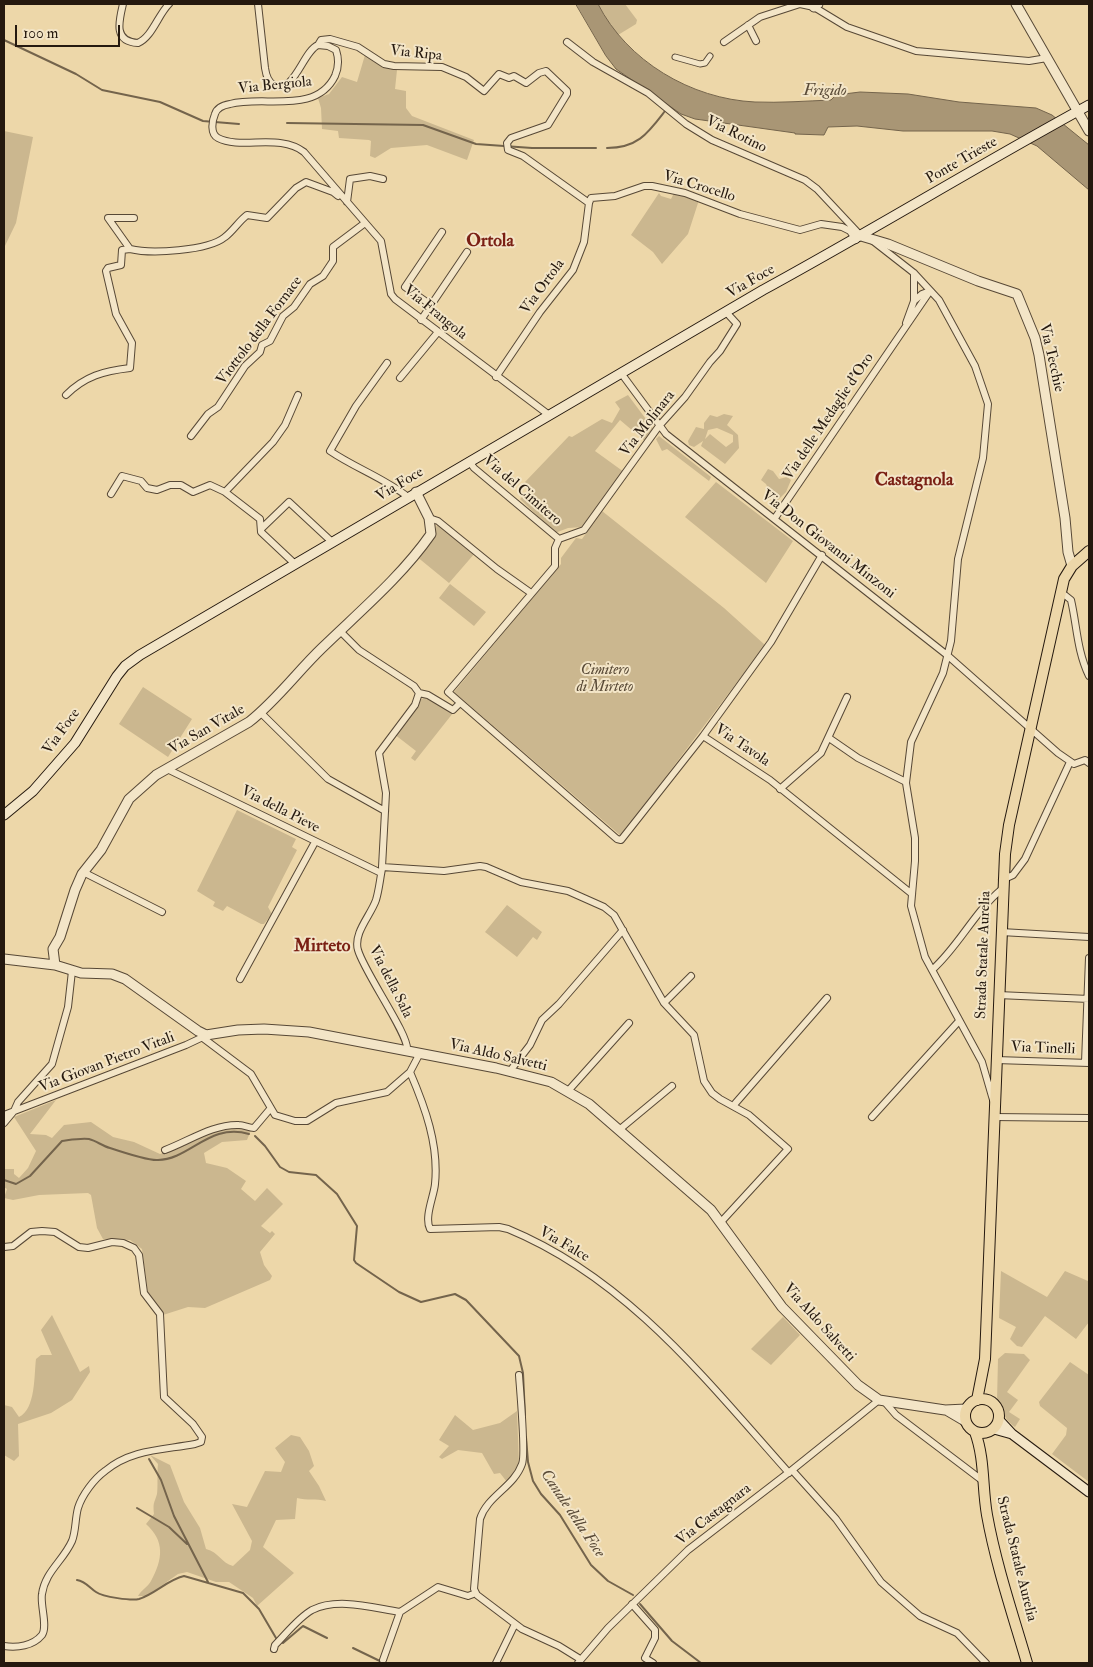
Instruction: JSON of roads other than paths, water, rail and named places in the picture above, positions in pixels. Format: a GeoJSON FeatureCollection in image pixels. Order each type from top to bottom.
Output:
{"type":"FeatureCollection","features":[{"type":"Feature","properties":{"kind":"main road"},"geometry":{"type":"LineString","coordinates":[[1074,564],[1089,551]]}},
{"type":"Feature","properties":{"kind":"main road","name":"Strada Statale Aurelia"},"geometry":{"type":"LineString","coordinates":[[983,1461],[998,1409],[990,1401],[985,1359],[1002,884],[1009,825],[1030,729],[1064,579],[1074,564]]}},
{"type":"Feature","properties":{"kind":"main road","name":"Strada Statale Aurelia"},"geometry":{"type":"LineString","coordinates":[[977,1400],[985,1359]]}},
{"type":"Feature","properties":{"kind":"main road"},"geometry":{"type":"LineString","coordinates":[[965,1420],[966,1409],[977,1400],[990,1401]]}},
{"type":"Feature","properties":{"kind":"main road","name":"Strada Statale Aurelia"},"geometry":{"type":"LineString","coordinates":[[965,1420],[975,1432],[983,1461],[983,1481],[993,1543],[1027,1663]]}},
{"type":"Feature","properties":{"kind":"main road"},"geometry":{"type":"LineString","coordinates":[[975,1432],[994,1427]]}},
{"type":"Feature","properties":{"kind":"street"},"geometry":{"type":"LineString","coordinates":[[123,4],[119,26],[120,35],[126,41],[138,43],[148,34],[157,17],[169,4]]}},
{"type":"Feature","properties":{"kind":"street","name":"Via Bergiola"},"geometry":{"type":"LineString","coordinates":[[239,141],[218,138],[212,126],[215,112],[221,106],[231,103],[312,98],[323,93],[336,74],[338,55],[332,48],[318,45],[307,54],[293,79],[286,85],[278,86],[272,84],[267,77],[265,68],[258,4]]}},
{"type":"Feature","properties":{"kind":"street"},"geometry":{"type":"LineString","coordinates":[[724,42],[760,17],[800,4],[816,6],[847,27],[916,50],[1029,61],[1047,58]]}},
{"type":"Feature","properties":{"kind":"street"},"geometry":{"type":"LineString","coordinates":[[1016,4],[1047,58],[1074,113],[1089,131]]}},
{"type":"Feature","properties":{"kind":"street"},"geometry":{"type":"LineString","coordinates":[[748,25],[756,40]]}},
{"type":"Feature","properties":{"kind":"street","name":"Via Ripa"},"geometry":{"type":"LineString","coordinates":[[318,45],[321,40],[330,39],[367,50],[384,64],[442,67],[466,77],[484,91],[499,74],[509,78],[514,76],[526,83],[542,71],[549,74],[567,91],[548,125],[511,138],[507,147],[523,156],[562,186],[589,203]]}},
{"type":"Feature","properties":{"kind":"street","name":"Via Rotino"},"geometry":{"type":"LineString","coordinates":[[567,42],[593,62],[648,93],[712,140],[805,180],[817,189],[861,236]]}},
{"type":"Feature","properties":{"kind":"street"},"geometry":{"type":"LineString","coordinates":[[675,57],[700,64],[704,63],[712,53]]}},
{"type":"Feature","properties":{"kind":"street","name":"Ponte Trieste"},"geometry":{"type":"LineString","coordinates":[[861,236],[1089,105]]}},
{"type":"Feature","properties":{"kind":"street","name":"Via Frangola"},"geometry":{"type":"LineString","coordinates":[[239,141],[288,144],[298,147],[382,241],[391,294],[421,320],[549,415]]}},
{"type":"Feature","properties":{"kind":"street"},"geometry":{"type":"LineString","coordinates":[[347,202],[348,184],[352,178],[370,176],[383,179]]}},
{"type":"Feature","properties":{"kind":"street"},"geometry":{"type":"LineString","coordinates":[[66,395],[88,377],[104,371],[130,368],[132,343],[116,314],[106,270],[120,266],[122,250],[130,249],[150,252],[197,247],[215,242],[225,237],[247,215],[268,217],[296,188],[308,181],[333,192],[347,202]]}},
{"type":"Feature","properties":{"kind":"street","name":"Via Crocello"},"geometry":{"type":"LineString","coordinates":[[589,203],[591,198],[615,196],[644,186],[652,186],[684,192],[740,214],[800,230],[821,224],[842,227],[861,236]]}},
{"type":"Feature","properties":{"kind":"street","name":"Via Ortola"},"geometry":{"type":"LineString","coordinates":[[496,377],[578,260],[584,242],[589,203]]}},
{"type":"Feature","properties":{"kind":"street"},"geometry":{"type":"LineString","coordinates":[[130,249],[108,218],[134,218]]}},
{"type":"Feature","properties":{"kind":"street","name":"Viottolo della Fornace"},"geometry":{"type":"LineString","coordinates":[[191,436],[208,414],[218,407],[245,366],[260,352],[262,345],[270,341],[283,316],[294,307],[310,284],[323,276],[333,261],[334,247],[365,223]]}},
{"type":"Feature","properties":{"kind":"street"},"geometry":{"type":"LineString","coordinates":[[432,305],[405,286],[442,232]]}},
{"type":"Feature","properties":{"kind":"street","name":"Via Tecchie"},"geometry":{"type":"LineString","coordinates":[[861,236],[888,244],[978,281],[1017,294],[1033,332],[1039,355],[1065,518],[1068,552],[1074,564]]}},
{"type":"Feature","properties":{"kind":"street","name":"Via Foce"},"geometry":{"type":"LineString","coordinates":[[4,816],[33,791],[75,743],[104,695],[125,666],[412,494],[861,236]]}},
{"type":"Feature","properties":{"kind":"street"},"geometry":{"type":"LineString","coordinates":[[873,241],[914,273],[939,300],[975,366],[988,404],[983,458],[958,559],[954,623],[943,673],[911,742],[906,782],[915,838],[910,906],[925,957],[982,1062],[994,1101]]}},
{"type":"Feature","properties":{"kind":"street"},"geometry":{"type":"LineString","coordinates":[[421,320],[467,252]]}},
{"type":"Feature","properties":{"kind":"street","name":"Via delle Medaglie d'Oro"},"geometry":{"type":"LineString","coordinates":[[903,329],[914,301],[914,273]]}},
{"type":"Feature","properties":{"kind":"street"},"geometry":{"type":"LineString","coordinates":[[914,301],[922,294],[930,291]]}},
{"type":"Feature","properties":{"kind":"street","name":"Via delle Medaglie d'Oro"},"geometry":{"type":"LineString","coordinates":[[775,518],[930,291]]}},
{"type":"Feature","properties":{"kind":"street","name":"Via Molinara"},"geometry":{"type":"LineString","coordinates":[[559,540],[584,530],[659,426],[685,397],[736,327],[736,322],[726,312]]}},
{"type":"Feature","properties":{"kind":"street"},"geometry":{"type":"LineString","coordinates":[[400,378],[438,332]]}},
{"type":"Feature","properties":{"kind":"street"},"geometry":{"type":"LineString","coordinates":[[387,363],[356,406],[330,451],[350,465],[412,494],[429,518],[438,521],[497,569],[531,593]]}},
{"type":"Feature","properties":{"kind":"street","name":"Via Don Giovanni Minzoni"},"geometry":{"type":"LineString","coordinates":[[621,373],[659,426],[947,655],[1070,762]]}},
{"type":"Feature","properties":{"kind":"street"},"geometry":{"type":"LineString","coordinates":[[225,492],[274,442],[285,425],[298,395]]}},
{"type":"Feature","properties":{"kind":"street","name":"Via del Cimitero"},"geometry":{"type":"LineString","coordinates":[[469,461],[474,468],[559,540]]}},
{"type":"Feature","properties":{"kind":"street"},"geometry":{"type":"LineString","coordinates":[[111,494],[122,476],[141,481],[147,488],[157,490],[170,485],[181,485],[193,492],[210,485],[225,492],[260,519],[261,532],[295,564]]}},
{"type":"Feature","properties":{"kind":"street"},"geometry":{"type":"LineString","coordinates":[[261,528],[289,502],[332,542]]}},
{"type":"Feature","properties":{"kind":"street","name":"Via San Vitale"},"geometry":{"type":"LineString","coordinates":[[55,965],[54,949],[83,872],[101,850],[129,799],[147,781],[261,713],[298,672],[424,544],[431,534],[429,518]]}},
{"type":"Feature","properties":{"kind":"street"},"geometry":{"type":"LineString","coordinates":[[559,540],[555,548],[555,566],[449,689],[450,696],[617,839],[621,840],[703,736]]}},
{"type":"Feature","properties":{"kind":"street","name":"Via Tavola"},"geometry":{"type":"LineString","coordinates":[[822,555],[771,642],[703,736],[780,789],[912,894]]}},
{"type":"Feature","properties":{"kind":"street"},"geometry":{"type":"LineString","coordinates":[[1061,592],[1070,600],[1075,636],[1082,661],[1089,676]]}},
{"type":"Feature","properties":{"kind":"street"},"geometry":{"type":"LineString","coordinates":[[340,631],[359,650],[414,686],[419,693],[428,694],[453,710],[459,704]]}},
{"type":"Feature","properties":{"kind":"street","name":"Via della Sala"},"geometry":{"type":"LineString","coordinates":[[407,1050],[406,1039],[384,1003],[358,950],[360,933],[376,898],[382,870],[385,782],[379,753],[415,704],[419,693]]}},
{"type":"Feature","properties":{"kind":"street"},"geometry":{"type":"LineString","coordinates":[[780,789],[821,753],[847,697]]}},
{"type":"Feature","properties":{"kind":"street"},"geometry":{"type":"LineString","coordinates":[[261,713],[328,779],[385,811]]}},
{"type":"Feature","properties":{"kind":"street"},"geometry":{"type":"LineString","coordinates":[[829,738],[858,758],[906,782]]}},
{"type":"Feature","properties":{"kind":"street"},"geometry":{"type":"LineString","coordinates":[[932,970],[946,958],[983,907],[1002,884],[1013,875],[1025,859],[1070,762],[1077,763],[1085,760],[1089,763]]}},
{"type":"Feature","properties":{"kind":"street","name":"Via della Pieve"},"geometry":{"type":"LineString","coordinates":[[167,769],[315,842],[382,870]]}},
{"type":"Feature","properties":{"kind":"street"},"geometry":{"type":"LineString","coordinates":[[240,979],[315,842]]}},
{"type":"Feature","properties":{"kind":"street"},"geometry":{"type":"LineString","coordinates":[[382,870],[397,866],[433,871],[486,867],[521,882],[568,891],[604,907],[619,920],[664,1003],[694,1035],[704,1081],[720,1100],[749,1116],[788,1149],[721,1222]]}},
{"type":"Feature","properties":{"kind":"street"},"geometry":{"type":"LineString","coordinates":[[83,872],[162,912]]}},
{"type":"Feature","properties":{"kind":"street"},"geometry":{"type":"LineString","coordinates":[[510,1071],[530,1045],[542,1020],[559,1004],[623,930]]}},
{"type":"Feature","properties":{"kind":"street"},"geometry":{"type":"LineString","coordinates":[[1000,932],[1089,937]]}},
{"type":"Feature","properties":{"kind":"street"},"geometry":{"type":"LineString","coordinates":[[1087,1063],[1089,958]]}},
{"type":"Feature","properties":{"kind":"street"},"geometry":{"type":"LineString","coordinates":[[4,959],[55,965],[72,971],[112,974],[125,979],[205,1036],[251,1074],[275,1115],[295,1121],[307,1121],[336,1103],[387,1092],[410,1072],[420,1053]]}},
{"type":"Feature","properties":{"kind":"street"},"geometry":{"type":"LineString","coordinates":[[4,1123],[14,1111],[18,1102],[48,1070],[55,1057],[68,1007],[72,971]]}},
{"type":"Feature","properties":{"kind":"street"},"geometry":{"type":"LineString","coordinates":[[664,1003],[691,976]]}},
{"type":"Feature","properties":{"kind":"street"},"geometry":{"type":"LineString","coordinates":[[998,995],[1088,999]]}},
{"type":"Feature","properties":{"kind":"street"},"geometry":{"type":"LineString","coordinates":[[733,1106],[827,998]]}},
{"type":"Feature","properties":{"kind":"street"},"geometry":{"type":"LineString","coordinates":[[872,1117],[959,1021]]}},
{"type":"Feature","properties":{"kind":"street"},"geometry":{"type":"LineString","coordinates":[[568,1091],[629,1023]]}},
{"type":"Feature","properties":{"kind":"street","name":"Via Aldo Salvetti"},"geometry":{"type":"LineString","coordinates":[[205,1036],[238,1030],[289,1030],[407,1050],[510,1071],[551,1082],[589,1104],[692,1192],[721,1222],[782,1308],[848,1375],[881,1400],[945,1410],[966,1409]]}},
{"type":"Feature","properties":{"kind":"street","name":"Via Giovan Pietro Vitali"},"geometry":{"type":"LineString","coordinates":[[4,1115],[205,1036]]}},
{"type":"Feature","properties":{"kind":"street","name":"Via Tinelli"},"geometry":{"type":"LineString","coordinates":[[995,1060],[1087,1063]]}},
{"type":"Feature","properties":{"kind":"street","name":"Via Falce"},"geometry":{"type":"LineString","coordinates":[[410,1072],[423,1106],[434,1146],[435,1184],[428,1219],[430,1229],[499,1227],[508,1229],[570,1261],[650,1321],[791,1472]]}},
{"type":"Feature","properties":{"kind":"street"},"geometry":{"type":"LineString","coordinates":[[619,1130],[672,1086]]}},
{"type":"Feature","properties":{"kind":"street"},"geometry":{"type":"LineString","coordinates":[[165,1150],[205,1132],[230,1126],[254,1128],[270,1109]]}},
{"type":"Feature","properties":{"kind":"street"},"geometry":{"type":"LineString","coordinates":[[993,1117],[1089,1118]]}},
{"type":"Feature","properties":{"kind":"street"},"geometry":{"type":"LineString","coordinates":[[4,1248],[13,1246],[31,1232],[42,1231],[55,1232],[79,1247],[88,1248],[112,1242],[123,1243],[134,1248],[139,1255],[144,1293],[160,1314],[164,1397],[200,1432],[202,1437],[201,1442],[195,1444],[135,1454],[117,1462],[103,1472],[81,1501],[72,1540],[46,1578],[40,1608],[44,1630],[41,1636],[27,1645],[14,1648],[4,1646]]}},
{"type":"Feature","properties":{"kind":"street"},"geometry":{"type":"LineString","coordinates":[[519,1375],[522,1464],[505,1489],[483,1510],[473,1584],[476,1593],[515,1624],[559,1646],[579,1661]]}},
{"type":"Feature","properties":{"kind":"street"},"geometry":{"type":"LineString","coordinates":[[881,1400],[896,1415],[983,1481]]}},
{"type":"Feature","properties":{"kind":"street","name":"Via Castagnara"},"geometry":{"type":"LineString","coordinates":[[579,1661],[632,1604],[688,1550],[791,1472],[881,1400]]}},
{"type":"Feature","properties":{"kind":"street","name":"Via Aldo Salvetti"},"geometry":{"type":"LineString","coordinates":[[945,1410],[965,1420]]}},
{"type":"Feature","properties":{"kind":"street"},"geometry":{"type":"LineString","coordinates":[[994,1427],[1012,1434],[1089,1492]]}},
{"type":"Feature","properties":{"kind":"street"},"geometry":{"type":"LineString","coordinates":[[791,1472],[836,1518],[881,1582],[920,1616],[957,1633],[986,1663]]}},
{"type":"Feature","properties":{"kind":"street"},"geometry":{"type":"LineString","coordinates":[[383,1660],[400,1612],[438,1587],[468,1596],[476,1593]]}},
{"type":"Feature","properties":{"kind":"street"},"geometry":{"type":"LineString","coordinates":[[274,1649],[275,1645],[299,1621],[312,1611],[329,1604],[400,1612]]}},
{"type":"Feature","properties":{"kind":"street"},"geometry":{"type":"LineString","coordinates":[[632,1604],[655,1630],[655,1638],[646,1654],[646,1660],[652,1663]]}},
{"type":"Feature","properties":{"kind":"street"},"geometry":{"type":"LineString","coordinates":[[496,1663],[515,1624]]}},
{"type":"Feature","properties":{"kind":"waterway"},"geometry":{"type":"LineString","coordinates":[[4,40],[76,74],[102,90],[160,102],[203,121],[239,124]]}},
{"type":"Feature","properties":{"kind":"waterway"},"geometry":{"type":"LineString","coordinates":[[607,148],[627,145],[641,138],[665,111]]}},
{"type":"Feature","properties":{"kind":"waterway"},"geometry":{"type":"LineString","coordinates":[[287,123],[423,125],[476,144],[532,148],[596,148]]}},
{"type":"Feature","properties":{"kind":"waterway","name":"Canale della Foce"},"geometry":{"type":"LineString","coordinates":[[4,1180],[16,1184],[30,1176],[62,1141],[89,1139],[107,1147],[148,1159],[158,1160],[180,1154],[211,1137],[223,1133],[249,1134]]}},
{"type":"Feature","properties":{"kind":"waterway","name":"Canale della Foce"},"geometry":{"type":"LineString","coordinates":[[255,1136],[265,1146],[280,1167],[289,1172],[316,1175],[337,1194],[357,1226],[354,1260],[356,1263],[399,1292],[421,1302],[455,1294],[466,1300],[519,1356],[523,1373],[525,1415]]}},
{"type":"Feature","properties":{"kind":"waterway","name":"Canale della Foce"},"geometry":{"type":"LineString","coordinates":[[526,1437],[528,1462],[533,1481],[541,1494],[560,1515],[591,1565],[608,1581],[633,1595]]}},
{"type":"Feature","properties":{"kind":"waterway"},"geometry":{"type":"LineString","coordinates":[[149,1459],[161,1480],[174,1516],[208,1582]]}},
{"type":"Feature","properties":{"kind":"waterway"},"geometry":{"type":"LineString","coordinates":[[137,1508],[169,1527],[187,1544]]}},
{"type":"Feature","properties":{"kind":"waterway"},"geometry":{"type":"LineString","coordinates":[[77,1580],[85,1583],[100,1594],[124,1599],[139,1599],[184,1576],[243,1593],[259,1609],[276,1638]]}},
{"type":"Feature","properties":{"kind":"waterway","name":"Canale della Foce"},"geometry":{"type":"LineString","coordinates":[[640,1604],[672,1641],[701,1663]]}},
{"type":"Feature","properties":{"kind":"waterway"},"geometry":{"type":"LineString","coordinates":[[283,1643],[303,1626],[327,1638]]}},
{"type":"Feature","properties":{"kind":"waterway"},"geometry":{"type":"LineString","coordinates":[[353,1648],[384,1663]]}},
{"type":"Feature","properties":{"kind":"district","name":"Ortola"},"geometry":{"type":"Point","coordinates":[490,242]}},
{"type":"Feature","properties":{"kind":"district","name":"Castagnola"},"geometry":{"type":"Point","coordinates":[914,481]}},
{"type":"Feature","properties":{"kind":"district","name":"Mirteto"},"geometry":{"type":"Point","coordinates":[322,947]}},
{"type":"Feature","properties":{"kind":"water label","name":"Frigido"},"geometry":{"type":"Point","coordinates":[825,92]}},
{"type":"Feature","properties":{"kind":"park label","name":"Cimitero di Mirteto"},"geometry":{"type":"Point","coordinates":[605,680]}}]}
